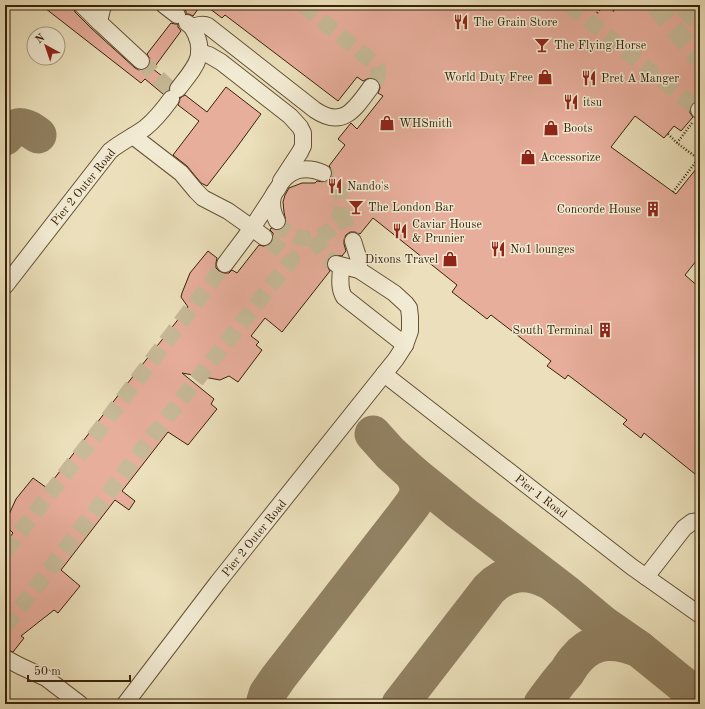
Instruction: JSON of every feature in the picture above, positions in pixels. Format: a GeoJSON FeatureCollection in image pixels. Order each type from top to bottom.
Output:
{"type":"FeatureCollection","features":[{"type":"Feature","properties":{"kind":"lane"},"geometry":{"type":"LineString","coordinates":[[82,5],[141,61]]}},
{"type":"Feature","properties":{"kind":"lane"},"geometry":{"type":"LineString","coordinates":[[99,22],[103,5]]}},
{"type":"Feature","properties":{"kind":"lane"},"geometry":{"type":"LineString","coordinates":[[164,5],[185,22],[196,34],[199,52],[209,55],[221,62],[294,119],[302,130],[305,149],[323,173],[312,169],[301,170],[290,174],[281,181]]}},
{"type":"Feature","properties":{"kind":"lane"},"geometry":{"type":"LineString","coordinates":[[185,22],[204,24],[208,26],[315,110],[328,117],[339,117],[348,114],[356,107],[371,88]]}},
{"type":"Feature","properties":{"kind":"lane","name":"Pier 2 Outer Road"},"geometry":{"type":"LineString","coordinates":[[5,286],[110,151],[155,120],[196,64],[199,52]]}},
{"type":"Feature","properties":{"kind":"lane"},"geometry":{"type":"LineString","coordinates":[[133,136],[181,173],[203,198],[228,211],[258,233]]}},
{"type":"Feature","properties":{"kind":"lane"},"geometry":{"type":"LineString","coordinates":[[225,264],[258,233],[273,196],[301,149],[303,141]]}},
{"type":"Feature","properties":{"kind":"lane"},"geometry":{"type":"LineString","coordinates":[[273,196],[273,208],[277,221]]}},
{"type":"Feature","properties":{"kind":"lane"},"geometry":{"type":"LineString","coordinates":[[353,241],[359,260],[360,270]]}},
{"type":"Feature","properties":{"kind":"lane"},"geometry":{"type":"LineString","coordinates":[[339,265],[360,270],[394,293],[409,308],[409,336],[405,345],[344,297],[340,285],[339,265]]}},
{"type":"Feature","properties":{"kind":"lane","name":"Pier 2 Outer Road"},"geometry":{"type":"LineString","coordinates":[[125,704],[218,582],[384,374],[405,345]]}},
{"type":"Feature","properties":{"kind":"lane","name":"Pier 1 Road"},"geometry":{"type":"LineString","coordinates":[[384,374],[646,577],[700,615]]}},
{"type":"Feature","properties":{"kind":"lane"},"geometry":{"type":"LineString","coordinates":[[646,577],[684,528],[692,522],[700,521]]}},
{"type":"Feature","properties":{"kind":"lane"},"geometry":{"type":"LineString","coordinates":[[5,658],[46,678],[80,704]]}},
{"type":"Feature","properties":{"kind":"path"},"geometry":{"type":"LineString","coordinates":[[597,13],[605,5],[614,12]]}},
{"type":"Feature","properties":{"kind":"path"},"geometry":{"type":"LineString","coordinates":[[677,143],[698,113]]}},
{"type":"Feature","properties":{"kind":"path"},"geometry":{"type":"LineString","coordinates":[[668,134],[699,160],[673,192]]}},
{"type":"Feature","properties":{"kind":"building"},"geometry":{"type":"Polygon","coordinates":[[[41,5],[73,6],[75,12],[92,29],[139,70],[144,70],[148,67],[150,59],[147,54],[171,23],[178,24],[181,31],[153,69],[171,83],[169,90],[163,94],[145,79],[141,83],[41,5]]]}},
{"type":"Feature","properties":{"kind":"building"},"geometry":{"type":"Polygon","coordinates":[[[185,5],[201,5],[193,16],[186,14],[186,11],[183,8],[185,5]]]}},
{"type":"Feature","properties":{"kind":"building","name":"South Terminal"},"geometry":{"type":"Polygon","coordinates":[[[205,5],[700,5],[700,101],[696,101],[690,107],[690,113],[693,117],[681,131],[674,126],[664,138],[635,116],[611,147],[676,194],[700,164],[700,256],[685,275],[700,288],[700,478],[644,433],[641,438],[623,424],[627,420],[568,375],[565,379],[547,366],[551,361],[491,315],[487,319],[452,292],[457,285],[373,218],[360,234],[350,232],[346,235],[344,244],[346,251],[342,256],[334,255],[329,258],[327,266],[330,271],[282,332],[265,318],[251,336],[259,342],[256,345],[262,350],[238,382],[229,376],[220,380],[182,373],[214,399],[211,404],[217,409],[188,445],[168,432],[122,491],[135,501],[129,510],[115,500],[61,570],[80,586],[58,613],[54,610],[21,636],[24,638],[13,652],[5,649],[5,544],[13,533],[5,525],[16,499],[33,478],[47,488],[188,307],[181,297],[182,293],[190,273],[208,251],[217,258],[216,268],[219,271],[229,273],[232,270],[237,273],[259,245],[268,246],[273,238],[273,233],[270,230],[271,228],[281,230],[285,226],[286,222],[283,202],[289,188],[302,183],[315,183],[317,181],[324,182],[330,180],[332,172],[329,166],[345,145],[338,139],[351,123],[357,129],[383,96],[378,93],[380,88],[377,80],[372,78],[363,81],[357,77],[338,101],[225,15],[222,18],[205,5]]]}},
{"type":"Feature","properties":{"kind":"building"},"geometry":{"type":"Polygon","coordinates":[[[226,87],[261,114],[207,186],[201,183],[187,166],[173,155],[199,121],[178,105],[180,98],[185,95],[207,112],[226,87]]]}},
{"type":"Feature","properties":{"kind":"taxiway"},"geometry":{"type":"LineString","coordinates":[[5,137],[9,132],[17,127],[25,127],[38,135]]}},
{"type":"Feature","properties":{"kind":"taxiway"},"geometry":{"type":"LineString","coordinates":[[373,434],[390,453],[413,474],[567,594],[603,624],[639,649],[687,688],[700,702]]}},
{"type":"Feature","properties":{"kind":"taxiway"},"geometry":{"type":"LineString","coordinates":[[264,704],[267,694],[278,678],[414,502],[417,497],[418,487],[413,474]]}},
{"type":"Feature","properties":{"kind":"taxiway"},"geometry":{"type":"LineString","coordinates":[[400,704],[489,589],[496,583],[518,574],[533,575],[549,581]]}},
{"type":"Feature","properties":{"kind":"taxiway"},"geometry":{"type":"LineString","coordinates":[[542,704],[572,664],[592,646],[607,642],[623,644],[639,649]]}},
{"type":"Feature","properties":{"kind":"tunnel"},"geometry":{"type":"LineString","coordinates":[[303,5],[375,64],[378,71],[378,76],[371,87]]}},
{"type":"Feature","properties":{"kind":"tunnel"},"geometry":{"type":"LineString","coordinates":[[569,5],[699,110]]}},
{"type":"Feature","properties":{"kind":"tunnel"},"geometry":{"type":"LineString","coordinates":[[655,5],[700,59]]}},
{"type":"Feature","properties":{"kind":"tunnel"},"geometry":{"type":"LineString","coordinates":[[683,5],[700,25]]}},
{"type":"Feature","properties":{"kind":"tunnel"},"geometry":{"type":"LineString","coordinates":[[141,61],[175,94],[171,99]]}},
{"type":"Feature","properties":{"kind":"tunnel"},"geometry":{"type":"LineString","coordinates":[[277,221],[287,232],[301,238],[315,238],[326,234],[334,226],[340,216],[342,204],[340,193],[334,182],[323,173]]}},
{"type":"Feature","properties":{"kind":"tunnel"},"geometry":{"type":"LineString","coordinates":[[341,213],[353,241]]}},
{"type":"Feature","properties":{"kind":"tunnel"},"geometry":{"type":"LineString","coordinates":[[5,627],[292,259],[264,237]]}},
{"type":"Feature","properties":{"kind":"tunnel"},"geometry":{"type":"LineString","coordinates":[[313,238],[327,257],[336,264]]}},
{"type":"Feature","properties":{"kind":"tunnel"},"geometry":{"type":"LineString","coordinates":[[5,551],[94,437],[225,264]]}},
{"type":"Feature","properties":{"kind":"place","name":"The Grain Store"},"geometry":{"type":"Point","coordinates":[461,22]}},
{"type":"Feature","properties":{"kind":"place","name":"The Flying Horse"},"geometry":{"type":"Point","coordinates":[542,45]}},
{"type":"Feature","properties":{"kind":"place","name":"World Duty Free"},"geometry":{"type":"Point","coordinates":[545,77]}},
{"type":"Feature","properties":{"kind":"place","name":"Pret A Manger"},"geometry":{"type":"Point","coordinates":[589,78]}},
{"type":"Feature","properties":{"kind":"place","name":"itsu"},"geometry":{"type":"Point","coordinates":[571,102]}},
{"type":"Feature","properties":{"kind":"place","name":"WHSmith"},"geometry":{"type":"Point","coordinates":[387,123]}},
{"type":"Feature","properties":{"kind":"place","name":"Boots"},"geometry":{"type":"Point","coordinates":[551,128]}},
{"type":"Feature","properties":{"kind":"place","name":"Accessorize"},"geometry":{"type":"Point","coordinates":[528,157]}},
{"type":"Feature","properties":{"kind":"place","name":"Nando's"},"geometry":{"type":"Point","coordinates":[335,186]}},
{"type":"Feature","properties":{"kind":"place","name":"The London Bar"},"geometry":{"type":"Point","coordinates":[356,207]}},
{"type":"Feature","properties":{"kind":"place","name":"Concorde House"},"geometry":{"type":"Point","coordinates":[653,209]}},
{"type":"Feature","properties":{"kind":"place","name":"Caviar House & Prunier"},"geometry":{"type":"Point","coordinates":[400,231]}},
{"type":"Feature","properties":{"kind":"place","name":"No1 lounges"},"geometry":{"type":"Point","coordinates":[498,249]}},
{"type":"Feature","properties":{"kind":"place","name":"Dixons Travel"},"geometry":{"type":"Point","coordinates":[450,259]}},
{"type":"Feature","properties":{"kind":"place","name":"South Terminal"},"geometry":{"type":"Point","coordinates":[605,330]}}]}
